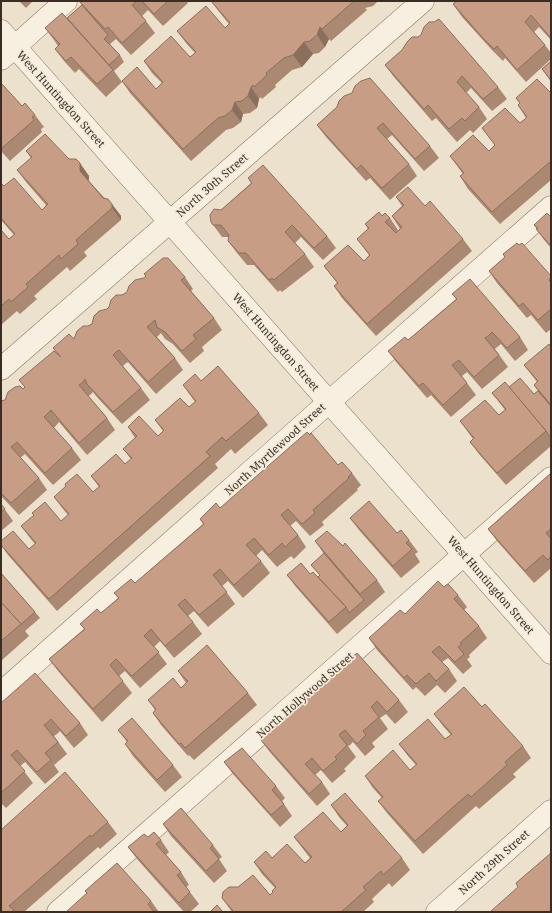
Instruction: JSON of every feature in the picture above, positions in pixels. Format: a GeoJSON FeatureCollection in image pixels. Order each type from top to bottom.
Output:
{"type":"FeatureCollection","features":[{"type":"Feature","properties":{"kind":"street"},"geometry":{"type":"LineString","coordinates":[[6,46],[66,1]]}},
{"type":"Feature","properties":{"kind":"street","name":"North 30th Street"},"geometry":{"type":"LineString","coordinates":[[1,369],[423,1]]}},
{"type":"Feature","properties":{"kind":"street","name":"West Huntingdon Street"},"geometry":{"type":"LineString","coordinates":[[6,46],[169,221],[551,653]]}},
{"type":"Feature","properties":{"kind":"street","name":"North Myrtlewood Street"},"geometry":{"type":"LineString","coordinates":[[1,693],[551,207]]}},
{"type":"Feature","properties":{"kind":"street","name":"North Hollywood Street"},"geometry":{"type":"LineString","coordinates":[[58,912],[551,478]]}},
{"type":"Feature","properties":{"kind":"street","name":"North 29th Street"},"geometry":{"type":"LineString","coordinates":[[437,912],[551,811]]}},
{"type":"Feature","properties":{"kind":"building"},"geometry":{"type":"Polygon","coordinates":[[[79,1],[137,1],[132,5],[146,21],[122,43],[108,27],[105,29],[79,1]]]}},
{"type":"Feature","properties":{"kind":"building"},"geometry":{"type":"Polygon","coordinates":[[[142,1],[168,1],[154,14],[142,1]]]}},
{"type":"Feature","properties":{"kind":"building"},"geometry":{"type":"Polygon","coordinates":[[[211,1],[354,1],[322,29],[320,27],[317,35],[310,41],[304,42],[293,55],[284,58],[266,73],[267,75],[254,87],[253,85],[251,87],[248,96],[242,101],[235,102],[232,110],[225,116],[218,118],[183,149],[122,81],[137,67],[156,89],[163,82],[144,61],[171,36],[190,57],[194,54],[196,52],[177,31],[206,6],[225,28],[230,23],[211,1]]]}},
{"type":"Feature","properties":{"kind":"building"},"geometry":{"type":"Polygon","coordinates":[[[457,1],[551,1],[551,38],[531,15],[525,22],[545,45],[517,70],[497,46],[494,49],[453,4],[457,1]]]}},
{"type":"Feature","properties":{"kind":"building"},"geometry":{"type":"Polygon","coordinates":[[[82,5],[108,35],[104,39],[120,55],[109,65],[67,18],[82,5]]]}},
{"type":"Feature","properties":{"kind":"building"},"geometry":{"type":"Polygon","coordinates":[[[62,13],[113,70],[97,84],[71,57],[66,61],[55,49],[60,44],[45,28],[62,13]]]}},
{"type":"Feature","properties":{"kind":"building"},"geometry":{"type":"Polygon","coordinates":[[[439,19],[498,87],[483,99],[462,76],[457,82],[479,107],[465,121],[462,118],[449,129],[428,105],[424,109],[385,65],[402,50],[412,37],[418,37],[421,35],[424,27],[429,22],[434,22],[439,19]]]}},
{"type":"Feature","properties":{"kind":"building"},"geometry":{"type":"Polygon","coordinates":[[[551,61],[551,80],[542,69],[551,61]]]}},
{"type":"Feature","properties":{"kind":"building"},"geometry":{"type":"Polygon","coordinates":[[[370,78],[430,146],[415,159],[383,123],[377,128],[409,164],[382,188],[361,165],[357,169],[317,125],[337,107],[339,101],[344,96],[352,93],[355,86],[361,81],[370,78]]]}},
{"type":"Feature","properties":{"kind":"building"},"geometry":{"type":"Polygon","coordinates":[[[537,79],[551,93],[551,161],[492,212],[460,176],[464,173],[450,156],[473,135],[489,151],[495,145],[482,128],[505,108],[520,123],[525,119],[527,117],[518,105],[520,103],[516,98],[537,79]]]}},
{"type":"Feature","properties":{"kind":"building"},"geometry":{"type":"Polygon","coordinates":[[[1,83],[22,106],[25,103],[35,115],[32,117],[34,120],[1,149],[1,83]]]}},
{"type":"Feature","properties":{"kind":"building"},"geometry":{"type":"Polygon","coordinates":[[[45,134],[69,159],[76,159],[80,163],[80,171],[103,198],[108,199],[112,204],[112,208],[76,240],[78,244],[61,259],[59,255],[26,284],[28,287],[11,302],[9,299],[1,306],[1,230],[9,239],[15,234],[1,218],[1,183],[4,186],[14,178],[42,210],[48,204],[17,170],[32,157],[26,151],[45,134]]]}},
{"type":"Feature","properties":{"kind":"building"},"geometry":{"type":"Polygon","coordinates":[[[263,165],[327,236],[314,248],[292,225],[285,232],[305,254],[274,280],[272,278],[269,280],[246,253],[239,253],[228,241],[229,235],[221,225],[213,225],[210,215],[214,209],[221,210],[251,184],[252,183],[248,178],[263,165]]]}},
{"type":"Feature","properties":{"kind":"building"},"geometry":{"type":"Polygon","coordinates":[[[408,187],[425,206],[430,201],[463,239],[367,324],[334,286],[338,283],[324,266],[348,245],[364,261],[370,255],[357,239],[369,228],[365,224],[379,212],[382,216],[385,213],[390,218],[385,222],[396,233],[402,227],[392,216],[404,205],[396,197],[408,187]]]}},
{"type":"Feature","properties":{"kind":"building"},"geometry":{"type":"Polygon","coordinates":[[[547,213],[551,217],[551,246],[536,229],[538,228],[534,225],[547,213]]]}},
{"type":"Feature","properties":{"kind":"building"},"geometry":{"type":"Polygon","coordinates":[[[517,243],[519,245],[522,243],[551,276],[549,280],[551,283],[551,309],[538,320],[523,303],[519,306],[489,271],[505,257],[503,254],[517,243]]]}},
{"type":"Feature","properties":{"kind":"building"},"geometry":{"type":"Polygon","coordinates":[[[163,258],[168,258],[185,277],[181,280],[214,318],[193,335],[196,339],[182,351],[165,332],[157,327],[155,320],[147,327],[175,358],[148,382],[119,350],[116,352],[113,355],[141,388],[113,412],[87,384],[85,379],[79,385],[107,418],[79,443],[51,410],[44,417],[72,448],[45,473],[17,442],[11,447],[39,478],[11,503],[1,493],[1,401],[5,400],[8,392],[15,387],[20,386],[23,389],[25,387],[19,380],[54,351],[61,357],[53,348],[69,334],[74,339],[77,331],[83,326],[92,324],[94,316],[99,311],[107,309],[111,300],[116,295],[122,295],[127,292],[129,286],[135,280],[144,278],[146,276],[144,274],[163,258]]]}},
{"type":"Feature","properties":{"kind":"building"},"geometry":{"type":"Polygon","coordinates":[[[470,279],[520,337],[507,348],[492,332],[485,338],[499,355],[474,377],[459,360],[452,365],[467,383],[443,405],[423,383],[419,386],[388,351],[405,337],[408,340],[457,299],[452,294],[470,279]]]}},
{"type":"Feature","properties":{"kind":"building"},"geometry":{"type":"Polygon","coordinates":[[[549,344],[551,347],[551,405],[534,385],[538,381],[524,365],[549,344]]]}},
{"type":"Feature","properties":{"kind":"building"},"geometry":{"type":"Polygon","coordinates":[[[218,366],[259,413],[226,441],[222,437],[206,452],[210,456],[49,599],[1,545],[1,541],[13,531],[29,549],[36,543],[21,526],[34,515],[32,513],[45,502],[61,521],[69,514],[54,497],[66,486],[65,484],[77,474],[93,492],[100,486],[91,476],[116,454],[125,464],[132,458],[123,449],[137,436],[128,427],[139,416],[158,436],[164,430],[155,420],[180,398],[189,407],[196,401],[183,385],[195,374],[201,381],[218,366]]]}},
{"type":"Feature","properties":{"kind":"building"},"geometry":{"type":"Polygon","coordinates":[[[520,378],[534,394],[538,391],[551,406],[550,437],[509,387],[520,378]]]}},
{"type":"Feature","properties":{"kind":"building"},"geometry":{"type":"Polygon","coordinates":[[[505,382],[546,431],[497,473],[470,442],[474,438],[460,421],[485,400],[499,415],[506,409],[492,393],[505,382]]]}},
{"type":"Feature","properties":{"kind":"building"},"geometry":{"type":"Polygon","coordinates":[[[307,432],[310,435],[311,433],[338,465],[342,462],[352,473],[348,477],[349,478],[313,510],[315,513],[302,524],[288,509],[281,515],[298,535],[285,547],[282,543],[269,555],[254,538],[246,545],[261,561],[234,585],[220,569],[213,575],[227,592],[199,615],[185,599],[178,605],[193,622],[165,646],[151,629],[144,636],[159,652],[132,676],[116,659],[110,665],[123,681],[93,709],[49,659],[85,629],[80,624],[97,609],[101,613],[119,598],[114,593],[131,579],[135,583],[204,524],[200,519],[216,503],[220,508],[307,432]]]}},
{"type":"Feature","properties":{"kind":"building"},"geometry":{"type":"Polygon","coordinates":[[[551,473],[551,529],[546,533],[551,539],[551,556],[548,560],[543,555],[525,571],[488,529],[551,473]]]}},
{"type":"Feature","properties":{"kind":"building"},"geometry":{"type":"Polygon","coordinates":[[[369,501],[397,533],[401,530],[409,540],[406,543],[412,549],[393,566],[350,518],[369,501]]]}},
{"type":"Feature","properties":{"kind":"building"},"geometry":{"type":"Polygon","coordinates":[[[1,504],[5,509],[1,512],[1,504]]]}},
{"type":"Feature","properties":{"kind":"building"},"geometry":{"type":"Polygon","coordinates":[[[327,531],[343,546],[345,543],[377,580],[360,594],[315,541],[327,531]]]}},
{"type":"Feature","properties":{"kind":"building"},"geometry":{"type":"Polygon","coordinates":[[[324,553],[364,600],[349,613],[346,607],[318,577],[320,575],[311,565],[324,553]]]}},
{"type":"Feature","properties":{"kind":"building"},"geometry":{"type":"Polygon","coordinates":[[[301,563],[310,574],[313,572],[346,607],[329,622],[287,575],[301,563]]]}},
{"type":"Feature","properties":{"kind":"building"},"geometry":{"type":"Polygon","coordinates":[[[1,573],[35,612],[20,625],[21,624],[1,602],[1,573]]]}},
{"type":"Feature","properties":{"kind":"building"},"geometry":{"type":"Polygon","coordinates":[[[438,581],[444,587],[448,584],[458,595],[454,599],[479,626],[460,643],[462,644],[458,647],[464,654],[455,662],[439,646],[432,652],[449,669],[436,681],[429,673],[416,684],[407,675],[404,678],[369,638],[400,610],[405,614],[438,581]]]}},
{"type":"Feature","properties":{"kind":"building"},"geometry":{"type":"Polygon","coordinates":[[[1,602],[21,624],[1,641],[1,602]]]}},
{"type":"Feature","properties":{"kind":"building"},"geometry":{"type":"Polygon","coordinates":[[[207,645],[248,693],[185,748],[181,743],[179,744],[153,713],[156,709],[148,700],[173,678],[181,688],[188,681],[178,671],[207,645]]]}},
{"type":"Feature","properties":{"kind":"building"},"geometry":{"type":"Polygon","coordinates":[[[357,653],[399,700],[387,712],[377,701],[371,707],[379,717],[363,731],[366,735],[357,744],[345,730],[341,733],[339,735],[347,745],[335,757],[337,759],[323,771],[312,758],[305,764],[322,782],[309,794],[260,739],[357,653]]]}},
{"type":"Feature","properties":{"kind":"building"},"geometry":{"type":"Polygon","coordinates":[[[35,673],[80,723],[66,736],[51,719],[44,725],[58,742],[45,753],[51,760],[37,772],[17,750],[11,755],[25,771],[1,793],[1,703],[35,673]]]}},
{"type":"Feature","properties":{"kind":"building"},"geometry":{"type":"Polygon","coordinates":[[[464,687],[482,707],[485,704],[523,746],[505,762],[507,765],[471,797],[468,794],[415,841],[378,801],[383,797],[365,776],[393,750],[410,770],[417,764],[399,744],[428,719],[445,739],[452,734],[434,714],[464,687]]]}},
{"type":"Feature","properties":{"kind":"building"},"geometry":{"type":"Polygon","coordinates":[[[132,718],[173,765],[157,780],[125,744],[128,741],[118,730],[132,718]]]}},
{"type":"Feature","properties":{"kind":"building"},"geometry":{"type":"Polygon","coordinates":[[[242,748],[276,786],[272,790],[284,804],[271,815],[224,762],[242,748]]]}},
{"type":"Feature","properties":{"kind":"building"},"geometry":{"type":"Polygon","coordinates":[[[65,772],[108,822],[91,837],[90,835],[9,906],[14,910],[11,912],[1,912],[1,830],[65,772]]]}},
{"type":"Feature","properties":{"kind":"building"},"geometry":{"type":"Polygon","coordinates":[[[345,793],[402,858],[383,875],[381,871],[363,887],[366,890],[341,912],[234,912],[222,898],[223,892],[229,887],[238,887],[253,875],[270,895],[276,887],[254,862],[266,851],[272,858],[287,844],[305,863],[312,857],[294,837],[323,812],[341,832],[348,825],[331,805],[345,793]]]}},
{"type":"Feature","properties":{"kind":"building"},"geometry":{"type":"Polygon","coordinates":[[[181,808],[213,845],[210,848],[219,859],[206,871],[163,824],[181,808]]]}},
{"type":"Feature","properties":{"kind":"building"},"geometry":{"type":"Polygon","coordinates":[[[154,832],[161,840],[156,844],[181,872],[177,875],[190,892],[179,903],[128,847],[144,834],[148,837],[154,832]]]}},
{"type":"Feature","properties":{"kind":"building"},"geometry":{"type":"Polygon","coordinates":[[[551,853],[551,912],[490,912],[518,887],[516,883],[551,853]]]}},
{"type":"Feature","properties":{"kind":"building"},"geometry":{"type":"Polygon","coordinates":[[[117,863],[151,901],[148,904],[154,912],[66,912],[87,893],[85,891],[117,863]]]}},
{"type":"Feature","properties":{"kind":"building"},"geometry":{"type":"Polygon","coordinates":[[[217,905],[223,912],[210,912],[217,905]]]}}]}
